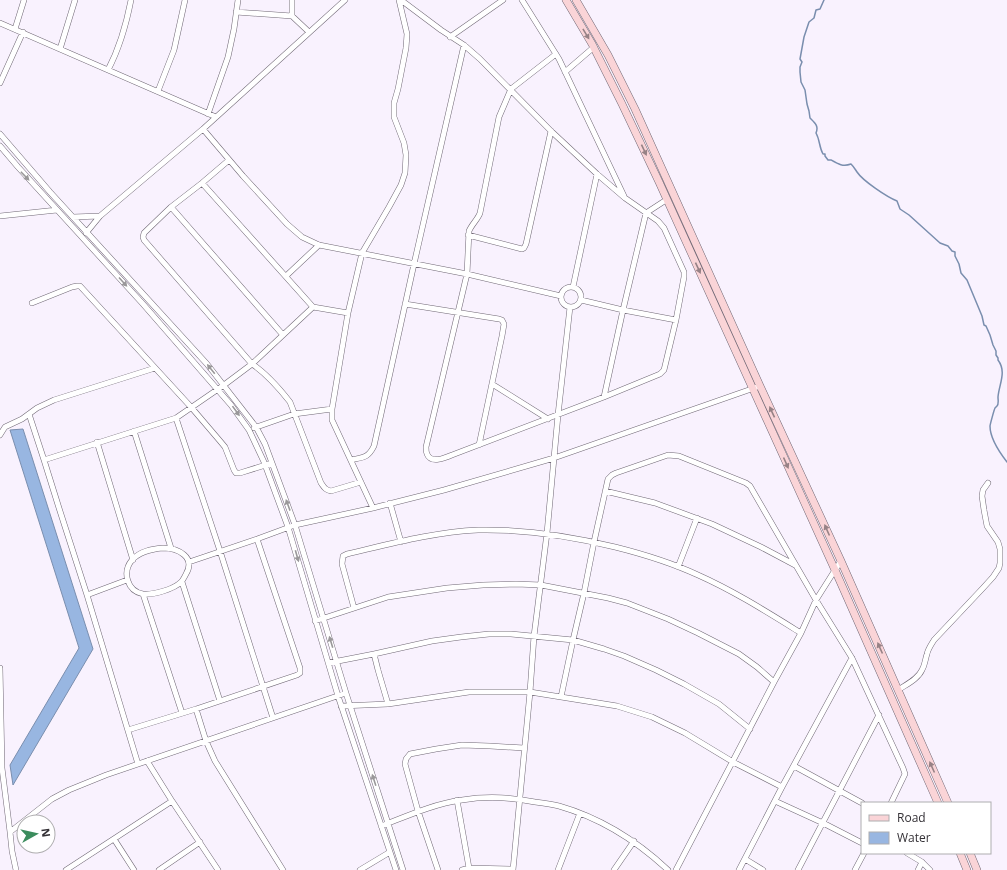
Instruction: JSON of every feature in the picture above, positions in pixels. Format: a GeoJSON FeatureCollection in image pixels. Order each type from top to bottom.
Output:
{"type":"FeatureCollection","features":[{"type":"Feature","properties":{"kind":"main road"},"geometry":{"type":"LineString","coordinates":[[566,0],[594,47],[659,182],[938,802]]}},
{"type":"Feature","properties":{"kind":"main road"},"geometry":{"type":"LineString","coordinates":[[576,0],[608,54],[634,109],[841,561],[948,802]]}},
{"type":"Feature","properties":{"kind":"main road"},"geometry":{"type":"LineString","coordinates":[[960,854],[967,870]]}},
{"type":"Feature","properties":{"kind":"main road"},"geometry":{"type":"LineString","coordinates":[[970,854],[977,870]]}},
{"type":"Feature","properties":{"kind":"street"},"geometry":{"type":"LineString","coordinates":[[15,29],[24,0]]}},
{"type":"Feature","properties":{"kind":"street"},"geometry":{"type":"LineString","coordinates":[[60,49],[75,0]]}},
{"type":"Feature","properties":{"kind":"street"},"geometry":{"type":"LineString","coordinates":[[108,70],[117,52],[131,0]]}},
{"type":"Feature","properties":{"kind":"street"},"geometry":{"type":"LineString","coordinates":[[158,91],[174,50],[185,0]]}},
{"type":"Feature","properties":{"kind":"street"},"geometry":{"type":"LineString","coordinates":[[208,114],[228,56],[238,0]]}},
{"type":"Feature","properties":{"kind":"street"},"geometry":{"type":"LineString","coordinates":[[292,0],[292,16]]}},
{"type":"Feature","properties":{"kind":"street"},"geometry":{"type":"LineString","coordinates":[[83,238],[100,216],[203,129],[345,0]]}},
{"type":"Feature","properties":{"kind":"street"},"geometry":{"type":"LineString","coordinates":[[400,0],[450,37],[464,45],[511,89],[597,174],[625,198],[658,221],[664,228],[684,272],[676,320],[664,370],[657,376],[480,445],[438,460],[430,458],[427,454],[426,447],[467,274],[468,235],[472,225],[479,217],[499,117],[511,89],[556,54]]}},
{"type":"Feature","properties":{"kind":"street"},"geometry":{"type":"LineString","coordinates":[[373,508],[332,420],[332,409],[348,313],[362,253],[392,202],[401,185],[405,173],[406,155],[404,143],[394,117],[394,103],[406,48],[407,34],[400,0]]}},
{"type":"Feature","properties":{"kind":"street"},"geometry":{"type":"LineString","coordinates":[[450,37],[503,0]]}},
{"type":"Feature","properties":{"kind":"street"},"geometry":{"type":"LineString","coordinates":[[522,0],[556,54],[625,198]]}},
{"type":"Feature","properties":{"kind":"street"},"geometry":{"type":"LineString","coordinates":[[236,12],[292,16],[309,32]]}},
{"type":"Feature","properties":{"kind":"street"},"geometry":{"type":"LineString","coordinates":[[0,23],[216,117]]}},
{"type":"Feature","properties":{"kind":"street"},"geometry":{"type":"LineString","coordinates":[[1,79],[23,32]]}},
{"type":"Feature","properties":{"kind":"street"},"geometry":{"type":"LineString","coordinates":[[351,460],[365,457],[370,453],[374,446],[464,45]]}},
{"type":"Feature","properties":{"kind":"street"},"geometry":{"type":"LineString","coordinates":[[565,72],[594,47]]}},
{"type":"Feature","properties":{"kind":"street"},"geometry":{"type":"LineString","coordinates":[[203,129],[287,224],[302,237],[319,245],[467,274],[561,296]]}},
{"type":"Feature","properties":{"kind":"street"},"geometry":{"type":"LineString","coordinates":[[468,235],[524,248],[552,131]]}},
{"type":"Feature","properties":{"kind":"street"},"geometry":{"type":"LineString","coordinates":[[0,134],[50,192],[207,364],[256,427],[265,444],[295,525],[350,706],[388,823],[400,870]]}},
{"type":"Feature","properties":{"kind":"street"},"geometry":{"type":"LineString","coordinates":[[0,146],[16,166],[144,304],[231,405],[249,430],[265,466],[288,527],[341,706],[371,798],[390,852],[400,870]]}},
{"type":"Feature","properties":{"kind":"street"},"geometry":{"type":"LineString","coordinates":[[16,166],[22,160]]}},
{"type":"Feature","properties":{"kind":"street"},"geometry":{"type":"LineString","coordinates":[[229,160],[202,184],[171,207],[144,233],[144,240],[252,364],[264,372],[285,395],[290,402],[324,488],[330,491],[361,482]]}},
{"type":"Feature","properties":{"kind":"street"},"geometry":{"type":"LineString","coordinates":[[573,287],[597,174]]}},
{"type":"Feature","properties":{"kind":"street"},"geometry":{"type":"LineString","coordinates":[[202,184],[313,307],[348,313]]}},
{"type":"Feature","properties":{"kind":"street"},"geometry":{"type":"LineString","coordinates":[[45,196],[50,192]]}},
{"type":"Feature","properties":{"kind":"street"},"geometry":{"type":"LineString","coordinates":[[604,397],[646,213],[666,200]]}},
{"type":"Feature","properties":{"kind":"street"},"geometry":{"type":"LineString","coordinates":[[171,207],[283,335]]}},
{"type":"Feature","properties":{"kind":"street"},"geometry":{"type":"LineString","coordinates":[[0,216],[57,210]]}},
{"type":"Feature","properties":{"kind":"street"},"geometry":{"type":"LineString","coordinates":[[73,216],[100,216]]}},
{"type":"Feature","properties":{"kind":"street"},"geometry":{"type":"LineString","coordinates":[[286,276],[319,245]]}},
{"type":"Feature","properties":{"kind":"street"},"geometry":{"type":"LineString","coordinates":[[111,269],[116,264]]}},
{"type":"Feature","properties":{"kind":"street"},"geometry":{"type":"LineString","coordinates":[[32,303],[72,287],[80,286],[225,447],[236,473],[272,463]]}},
{"type":"Feature","properties":{"kind":"street"},"geometry":{"type":"LineString","coordinates":[[573,287],[579,290],[582,297],[578,305],[573,308],[564,305],[561,300],[561,296],[566,288],[573,287]]}},
{"type":"Feature","properties":{"kind":"street"},"geometry":{"type":"LineString","coordinates":[[144,304],[148,300]]}},
{"type":"Feature","properties":{"kind":"street"},"geometry":{"type":"LineString","coordinates":[[581,300],[676,320]]}},
{"type":"Feature","properties":{"kind":"street"},"geometry":{"type":"LineString","coordinates":[[405,304],[502,320],[504,324],[502,336],[480,445]]}},
{"type":"Feature","properties":{"kind":"street"},"geometry":{"type":"LineString","coordinates":[[44,460],[176,418],[224,386],[252,364],[313,307]]}},
{"type":"Feature","properties":{"kind":"street"},"geometry":{"type":"LineString","coordinates":[[462,870],[469,868],[513,869],[534,636],[547,533],[570,307]]}},
{"type":"Feature","properties":{"kind":"street"},"geometry":{"type":"LineString","coordinates":[[173,338],[178,332]]}},
{"type":"Feature","properties":{"kind":"street"},"geometry":{"type":"LineString","coordinates":[[0,435],[5,427],[22,419],[44,404],[155,368]]}},
{"type":"Feature","properties":{"kind":"street"},"geometry":{"type":"LineString","coordinates":[[492,384],[548,419]]}},
{"type":"Feature","properties":{"kind":"street"},"geometry":{"type":"LineString","coordinates":[[188,562],[295,525],[373,508],[444,490],[554,458],[760,386]]}},
{"type":"Feature","properties":{"kind":"street"},"geometry":{"type":"LineString","coordinates":[[249,430],[294,414],[332,409]]}},
{"type":"Feature","properties":{"kind":"street"},"geometry":{"type":"LineString","coordinates":[[29,414],[87,595],[138,764]]}},
{"type":"Feature","properties":{"kind":"street"},"geometry":{"type":"LineString","coordinates":[[176,418],[273,718]]}},
{"type":"Feature","properties":{"kind":"street"},"geometry":{"type":"LineString","coordinates":[[134,431],[171,548]]}},
{"type":"Feature","properties":{"kind":"street"},"geometry":{"type":"LineString","coordinates":[[97,442],[132,560]]}},
{"type":"Feature","properties":{"kind":"street"},"geometry":{"type":"LineString","coordinates":[[561,697],[608,479],[616,473],[668,455],[679,456],[746,483],[750,486],[816,600],[852,658],[903,768],[905,774],[891,802]]}},
{"type":"Feature","properties":{"kind":"street"},"geometry":{"type":"LineString","coordinates":[[898,690],[911,682],[922,671],[929,648],[934,640],[984,588],[999,568],[1000,549],[998,542],[987,526],[982,496],[983,490],[988,483]]}},
{"type":"Feature","properties":{"kind":"street"},"geometry":{"type":"LineString","coordinates":[[605,491],[655,503],[697,518],[761,547],[797,566]]}},
{"type":"Feature","properties":{"kind":"street"},"geometry":{"type":"LineString","coordinates":[[390,503],[401,542]]}},
{"type":"Feature","properties":{"kind":"street"},"geometry":{"type":"LineString","coordinates":[[678,567],[697,518]]}},
{"type":"Feature","properties":{"kind":"street"},"geometry":{"type":"LineString","coordinates":[[354,608],[342,564],[343,556],[347,554],[441,534],[477,530],[513,530],[547,533],[594,542],[635,552],[678,567],[698,575],[758,606],[801,633]]}},
{"type":"Feature","properties":{"kind":"street"},"geometry":{"type":"LineString","coordinates":[[128,730],[182,712],[196,709],[300,673],[300,668],[257,539]]}},
{"type":"Feature","properties":{"kind":"street"},"geometry":{"type":"LineString","coordinates":[[171,548],[180,551],[185,555],[188,562],[187,571],[182,582],[163,592],[153,594],[143,594],[135,590],[127,580],[128,567],[132,560],[143,552],[153,549],[171,548]]}},
{"type":"Feature","properties":{"kind":"street"},"geometry":{"type":"LineString","coordinates":[[676,870],[801,633],[816,600],[841,561]]}},
{"type":"Feature","properties":{"kind":"street"},"geometry":{"type":"LineString","coordinates":[[302,576],[310,574]]}},
{"type":"Feature","properties":{"kind":"street"},"geometry":{"type":"LineString","coordinates":[[87,595],[127,580]]}},
{"type":"Feature","properties":{"kind":"street"},"geometry":{"type":"LineString","coordinates":[[182,582],[220,701]]}},
{"type":"Feature","properties":{"kind":"street"},"geometry":{"type":"LineString","coordinates":[[315,621],[388,598],[447,588],[483,584],[541,585],[627,603],[668,619],[739,654],[774,682]]}},
{"type":"Feature","properties":{"kind":"street"},"geometry":{"type":"LineString","coordinates":[[143,594],[182,712]]}},
{"type":"Feature","properties":{"kind":"street"},"geometry":{"type":"LineString","coordinates":[[328,663],[432,641],[489,634],[534,636],[573,640],[624,656],[677,680],[719,704],[750,729]]}},
{"type":"Feature","properties":{"kind":"street"},"geometry":{"type":"LineString","coordinates":[[374,654],[388,704]]}},
{"type":"Feature","properties":{"kind":"street"},"geometry":{"type":"LineString","coordinates":[[739,870],[852,658]]}},
{"type":"Feature","properties":{"kind":"street"},"geometry":{"type":"LineString","coordinates":[[0,668],[1,768],[16,870]]}},
{"type":"Feature","properties":{"kind":"street"},"geometry":{"type":"LineString","coordinates":[[341,706],[388,704],[469,692],[530,692],[617,706],[652,718],[685,733],[733,762],[782,788]]}},
{"type":"Feature","properties":{"kind":"street"},"geometry":{"type":"LineString","coordinates":[[10,832],[52,799],[69,790],[106,775],[346,693]]}},
{"type":"Feature","properties":{"kind":"street"},"geometry":{"type":"LineString","coordinates":[[196,709],[206,741],[215,761],[283,870]]}},
{"type":"Feature","properties":{"kind":"street"},"geometry":{"type":"LineString","coordinates":[[798,870],[879,715]]}},
{"type":"Feature","properties":{"kind":"street"},"geometry":{"type":"LineString","coordinates":[[438,870],[418,811],[405,764],[406,759],[410,754],[462,745],[524,748]]}},
{"type":"Feature","properties":{"kind":"street"},"geometry":{"type":"LineString","coordinates":[[360,762],[368,760]]}},
{"type":"Feature","properties":{"kind":"street"},"geometry":{"type":"LineString","coordinates":[[147,761],[218,870]]}},
{"type":"Feature","properties":{"kind":"street"},"geometry":{"type":"LineString","coordinates":[[794,766],[861,802]]}},
{"type":"Feature","properties":{"kind":"street"},"geometry":{"type":"LineString","coordinates":[[371,798],[379,795]]}},
{"type":"Feature","properties":{"kind":"street"},"geometry":{"type":"LineString","coordinates":[[381,826],[428,807],[457,800],[492,797],[520,799],[557,806],[580,813],[613,828],[654,856],[668,870]]}},
{"type":"Feature","properties":{"kind":"street"},"geometry":{"type":"LineString","coordinates":[[457,800],[469,868]]}},
{"type":"Feature","properties":{"kind":"street"},"geometry":{"type":"LineString","coordinates":[[66,870],[172,801]]}},
{"type":"Feature","properties":{"kind":"street"},"geometry":{"type":"LineString","coordinates":[[775,801],[861,842]]}},
{"type":"Feature","properties":{"kind":"street"},"geometry":{"type":"LineString","coordinates":[[558,870],[580,813]]}},
{"type":"Feature","properties":{"kind":"street"},"geometry":{"type":"LineString","coordinates":[[114,839],[134,870]]}},
{"type":"Feature","properties":{"kind":"street"},"geometry":{"type":"LineString","coordinates":[[614,870],[634,841]]}},
{"type":"Feature","properties":{"kind":"street"},"geometry":{"type":"LineString","coordinates":[[159,870],[200,842]]}},
{"type":"Feature","properties":{"kind":"street"},"geometry":{"type":"LineString","coordinates":[[360,870],[390,852]]}},
{"type":"Feature","properties":{"kind":"street"},"geometry":{"type":"LineString","coordinates":[[855,870],[863,854]]}},
{"type":"Feature","properties":{"kind":"street"},"geometry":{"type":"LineString","coordinates":[[909,854],[922,862],[929,870]]}},
{"type":"Feature","properties":{"kind":"street"},"geometry":{"type":"LineString","coordinates":[[745,859],[763,870]]}},
{"type":"Feature","properties":{"kind":"street"},"geometry":{"type":"LineString","coordinates":[[918,870],[922,862]]}},
{"type":"Feature","properties":{"kind":"street"},"geometry":{"type":"LineString","coordinates":[[167,865],[170,870]]}},
{"type":"Feature","properties":{"kind":"water"},"geometry":{"type":"Polygon","coordinates":[[[23,429],[93,649],[13,785],[10,765],[79,648],[10,430],[23,429]]]}},
{"type":"Feature","properties":{"kind":"waterway"},"geometry":{"type":"LineString","coordinates":[[824,0],[820,9],[816,10],[814,18],[809,22],[804,37],[800,59],[802,62],[800,67],[801,82],[805,90],[810,118],[817,126],[816,133],[823,154],[825,154],[828,160],[838,164],[851,164],[864,180],[897,201],[900,209],[909,215],[940,243],[948,246],[955,252],[961,273],[967,280],[982,316],[984,325],[986,326],[990,335],[1002,369],[998,404],[994,409],[990,431],[999,450],[1007,462]]}}]}
